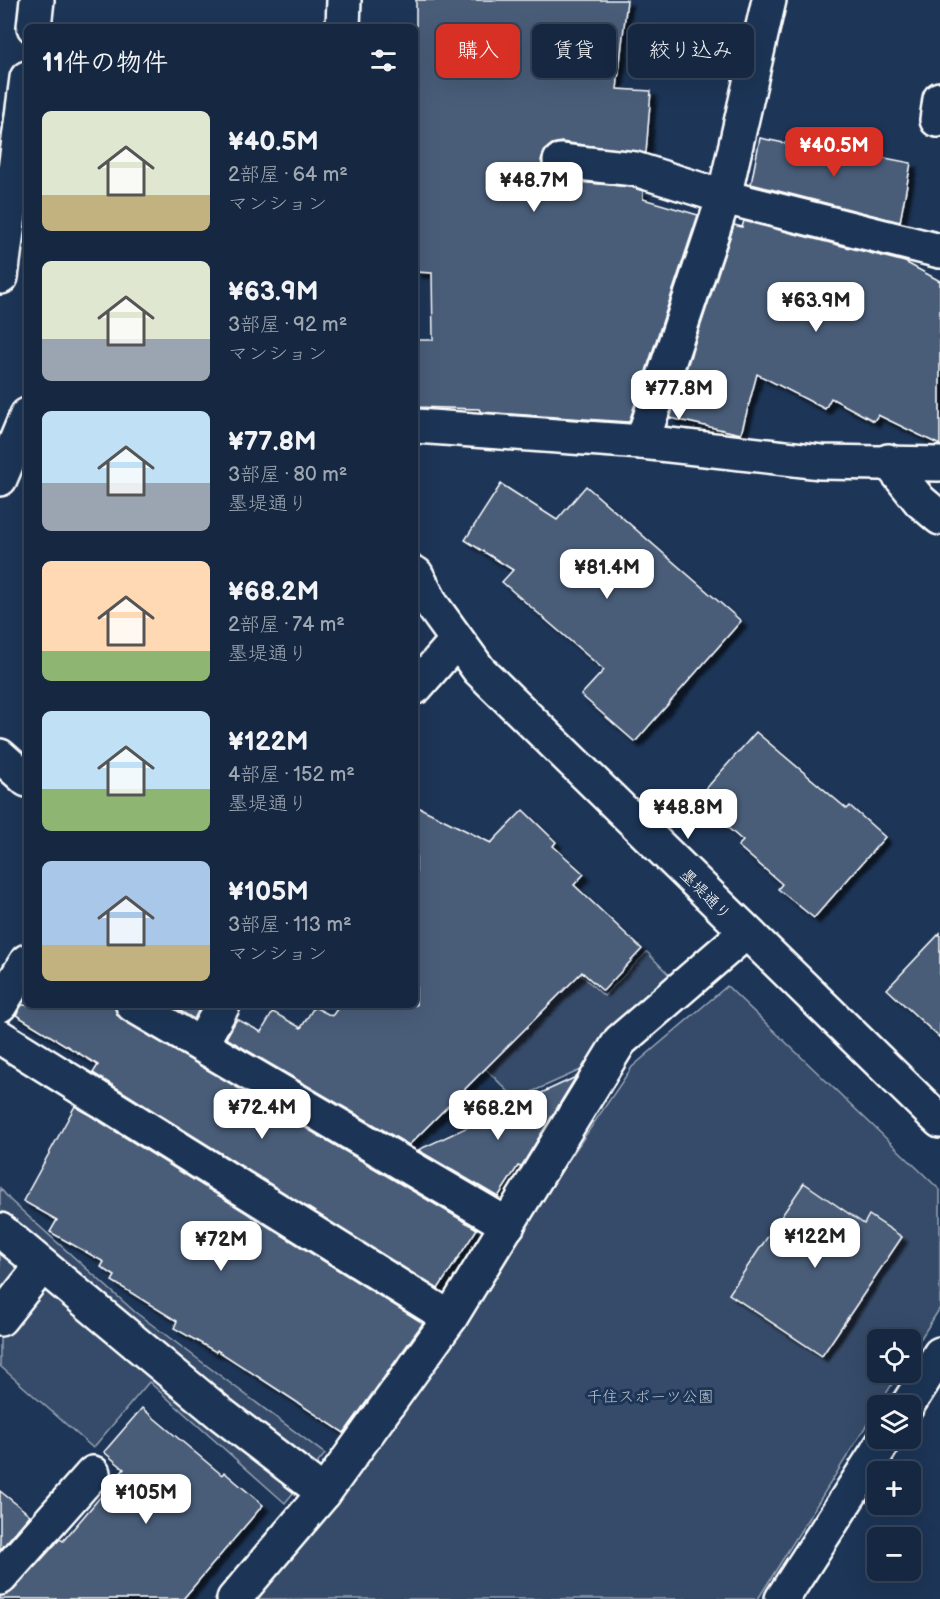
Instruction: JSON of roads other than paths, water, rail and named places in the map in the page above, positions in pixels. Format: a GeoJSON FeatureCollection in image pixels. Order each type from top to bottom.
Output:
{"type":"FeatureCollection","features":[{"type":"Feature","properties":{"kind":"street"},"geometry":{"type":"LineString","coordinates":[[34,24],[37,0]]}},
{"type":"Feature","properties":{"kind":"street"},"geometry":{"type":"LineString","coordinates":[[343,24],[344,0]]}},
{"type":"Feature","properties":{"kind":"street"},"geometry":{"type":"LineString","coordinates":[[642,442],[724,197],[769,0]]}},
{"type":"Feature","properties":{"kind":"street"},"geometry":{"type":"LineString","coordinates":[[24,100],[0,277],[24,280]]}},
{"type":"Feature","properties":{"kind":"street"},"geometry":{"type":"LineString","coordinates":[[560,161],[635,169],[724,197],[940,251]]}},
{"type":"Feature","properties":{"kind":"street"},"geometry":{"type":"LineString","coordinates":[[0,479],[24,422]]}},
{"type":"Feature","properties":{"kind":"street"},"geometry":{"type":"LineString","coordinates":[[418,426],[642,442],[821,462],[888,461],[940,464]]}},
{"type":"Feature","properties":{"kind":"street"},"geometry":{"type":"LineString","coordinates":[[888,461],[920,501],[940,518]]}},
{"type":"Feature","properties":{"kind":"street","name":"墨堤通り"},"geometry":{"type":"LineString","coordinates":[[418,578],[432,605],[479,670],[745,933],[940,1121]]}},
{"type":"Feature","properties":{"kind":"street"},"geometry":{"type":"LineString","coordinates":[[418,685],[457,640]]}},
{"type":"Feature","properties":{"kind":"street"},"geometry":{"type":"LineString","coordinates":[[0,756],[24,777]]}},
{"type":"Feature","properties":{"kind":"street"},"geometry":{"type":"LineString","coordinates":[[234,1599],[324,1493],[450,1318],[620,1041],[745,933]]}},
{"type":"Feature","properties":{"kind":"street"},"geometry":{"type":"LineString","coordinates":[[0,1005],[24,966]]}},
{"type":"Feature","properties":{"kind":"street"},"geometry":{"type":"LineString","coordinates":[[139,1008],[508,1225]]}},
{"type":"Feature","properties":{"kind":"street"},"geometry":{"type":"LineString","coordinates":[[201,1044],[221,1008]]}},
{"type":"Feature","properties":{"kind":"street"},"geometry":{"type":"LineString","coordinates":[[0,1036],[450,1318]]}},
{"type":"Feature","properties":{"kind":"street"},"geometry":{"type":"LineString","coordinates":[[0,1230],[221,1414],[324,1493]]}},
{"type":"Feature","properties":{"kind":"street"},"geometry":{"type":"LineString","coordinates":[[0,1319],[42,1266]]}},
{"type":"Feature","properties":{"kind":"street"},"geometry":{"type":"LineString","coordinates":[[923,1395],[940,1354]]}},
{"type":"Feature","properties":{"kind":"street"},"geometry":{"type":"LineString","coordinates":[[788,1597],[879,1449]]}},
{"type":"Feature","properties":{"kind":"street"},"geometry":{"type":"LineString","coordinates":[[0,1578],[93,1473]]}},
{"type":"Feature","properties":{"kind":"park label","name":"千住スポーツ公園"},"geometry":{"type":"Point","coordinates":[650,1396]}}]}
